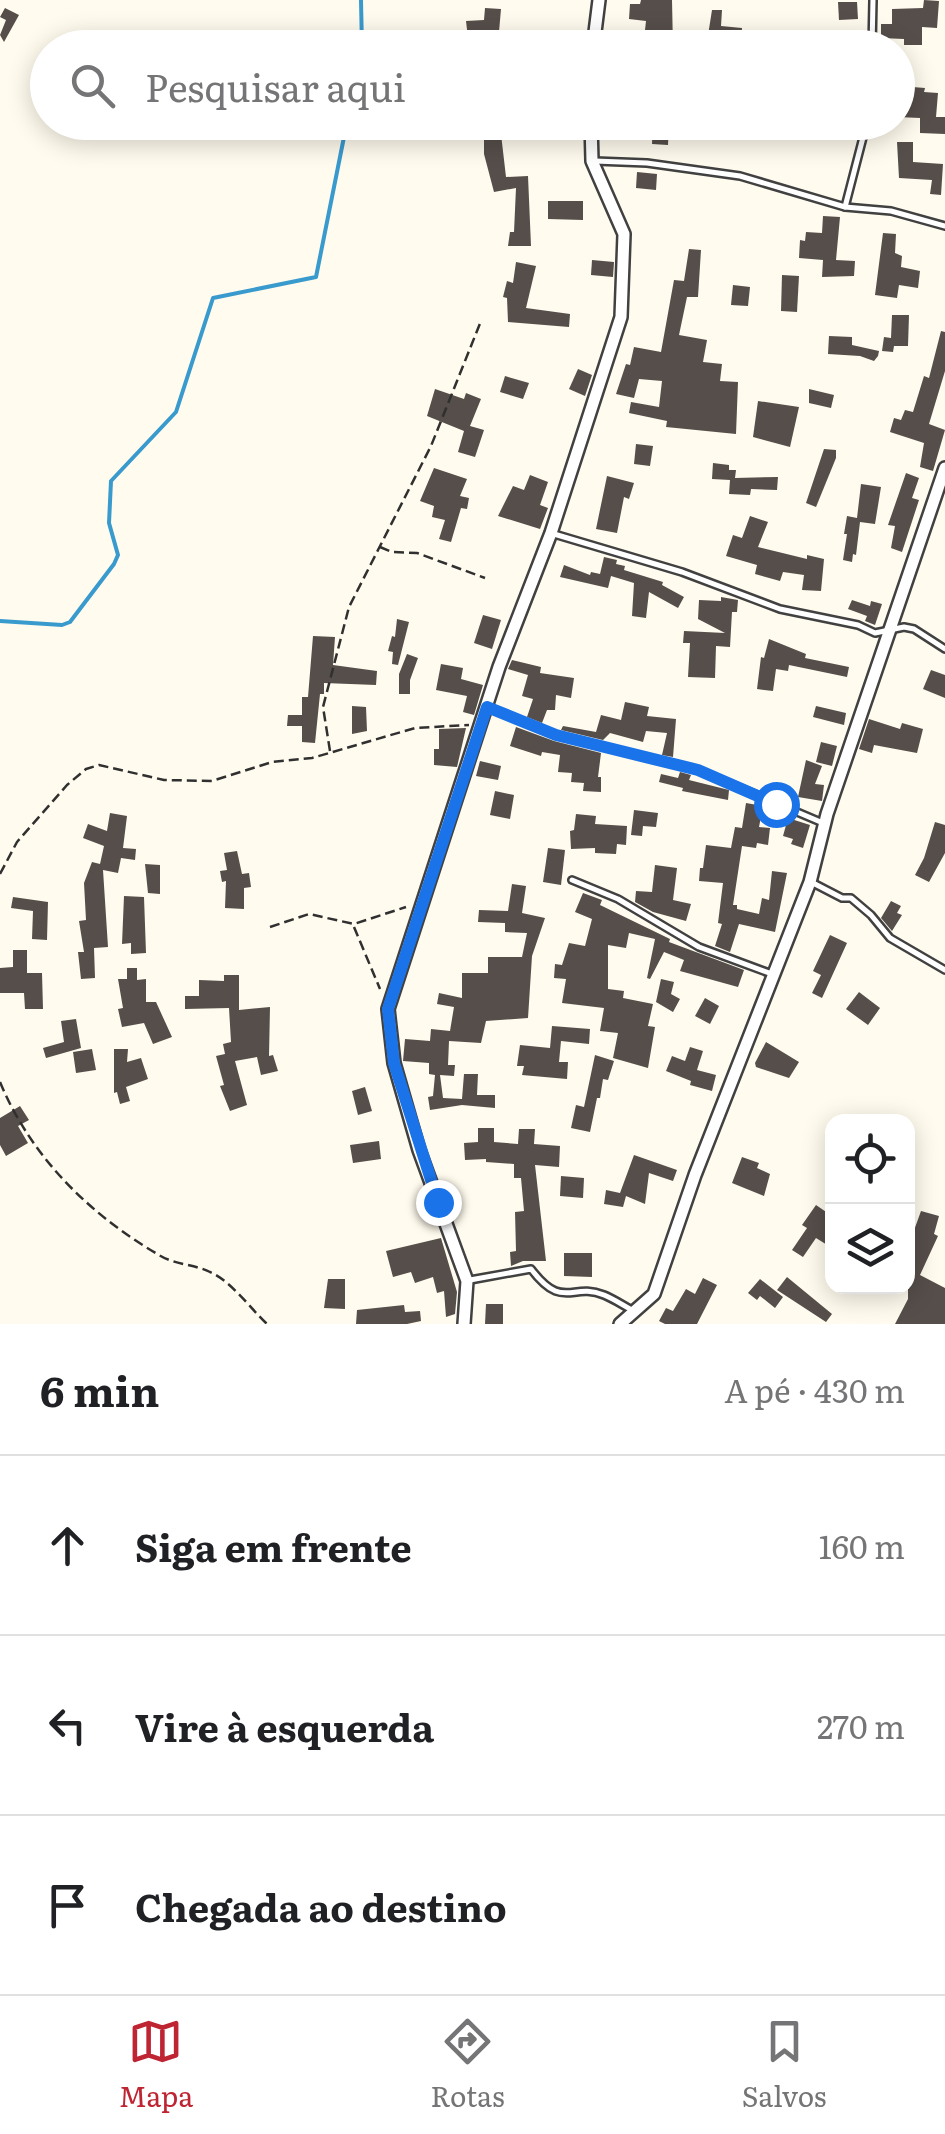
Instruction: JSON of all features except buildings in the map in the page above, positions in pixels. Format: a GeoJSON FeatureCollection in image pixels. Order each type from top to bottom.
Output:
{"type":"FeatureCollection","features":[{"type":"Feature","properties":{"kind":"street"},"geometry":{"type":"LineString","coordinates":[[596,30],[598,0]]}},
{"type":"Feature","properties":{"kind":"street"},"geometry":{"type":"LineString","coordinates":[[464,1324],[467,1281],[394,1063],[388,1009],[521,604],[551,533],[620,317],[624,234],[592,161],[591,140]]}},
{"type":"Feature","properties":{"kind":"street"},"geometry":{"type":"LineString","coordinates":[[620,1324],[654,1294],[810,882],[827,814],[945,468]]}},
{"type":"Feature","properties":{"kind":"lane"},"geometry":{"type":"LineString","coordinates":[[872,30],[873,0]]}},
{"type":"Feature","properties":{"kind":"lane"},"geometry":{"type":"LineString","coordinates":[[846,207],[863,140]]}},
{"type":"Feature","properties":{"kind":"lane"},"geometry":{"type":"LineString","coordinates":[[592,161],[647,162],[740,176],[846,207],[891,211],[945,226]]}},
{"type":"Feature","properties":{"kind":"lane"},"geometry":{"type":"LineString","coordinates":[[551,533],[682,572],[780,609],[858,625],[875,633],[904,627],[914,629],[945,649]]}},
{"type":"Feature","properties":{"kind":"lane"},"geometry":{"type":"LineString","coordinates":[[487,707],[556,735],[698,770],[827,824]]}},
{"type":"Feature","properties":{"kind":"lane"},"geometry":{"type":"LineString","coordinates":[[572,880],[618,899],[698,947],[772,974]]}},
{"type":"Feature","properties":{"kind":"lane"},"geometry":{"type":"LineString","coordinates":[[810,882],[842,898],[851,898],[890,938],[945,970]]}},
{"type":"Feature","properties":{"kind":"lane"},"geometry":{"type":"LineString","coordinates":[[467,1281],[532,1269],[552,1290],[570,1295],[602,1294],[634,1312]]}},
{"type":"Feature","properties":{"kind":"path"},"geometry":{"type":"LineString","coordinates":[[330,753],[323,707],[354,591],[430,446],[481,321]]}},
{"type":"Feature","properties":{"kind":"path"},"geometry":{"type":"LineString","coordinates":[[379,546],[392,552],[417,553],[485,578]]}},
{"type":"Feature","properties":{"kind":"path"},"geometry":{"type":"LineString","coordinates":[[0,874],[17,842],[86,769],[100,765],[164,780],[212,781],[272,762],[330,753],[415,728],[480,727]]}},
{"type":"Feature","properties":{"kind":"path"},"geometry":{"type":"LineString","coordinates":[[270,927],[309,914],[354,924],[398,908],[420,908]]}},
{"type":"Feature","properties":{"kind":"path"},"geometry":{"type":"LineString","coordinates":[[354,924],[388,1009]]}},
{"type":"Feature","properties":{"kind":"path"},"geometry":{"type":"LineString","coordinates":[[0,1082],[39,1154],[102,1217],[170,1262],[215,1274],[267,1324]]}},
{"type":"Feature","properties":{"kind":"waterway"},"geometry":{"type":"LineString","coordinates":[[361,0],[362,30]]}},
{"type":"Feature","properties":{"kind":"waterway"},"geometry":{"type":"LineString","coordinates":[[0,621],[62,625],[70,622],[114,564],[118,555],[109,523],[111,481],[176,412],[213,298],[316,277],[343,140]]}},
{"type":"Feature","properties":{"kind":"route"},"geometry":{"type":"LineString","coordinates":[[438,1202],[394,1063],[387,1015],[487,707],[556,735],[698,770],[776,804]]}}]}
